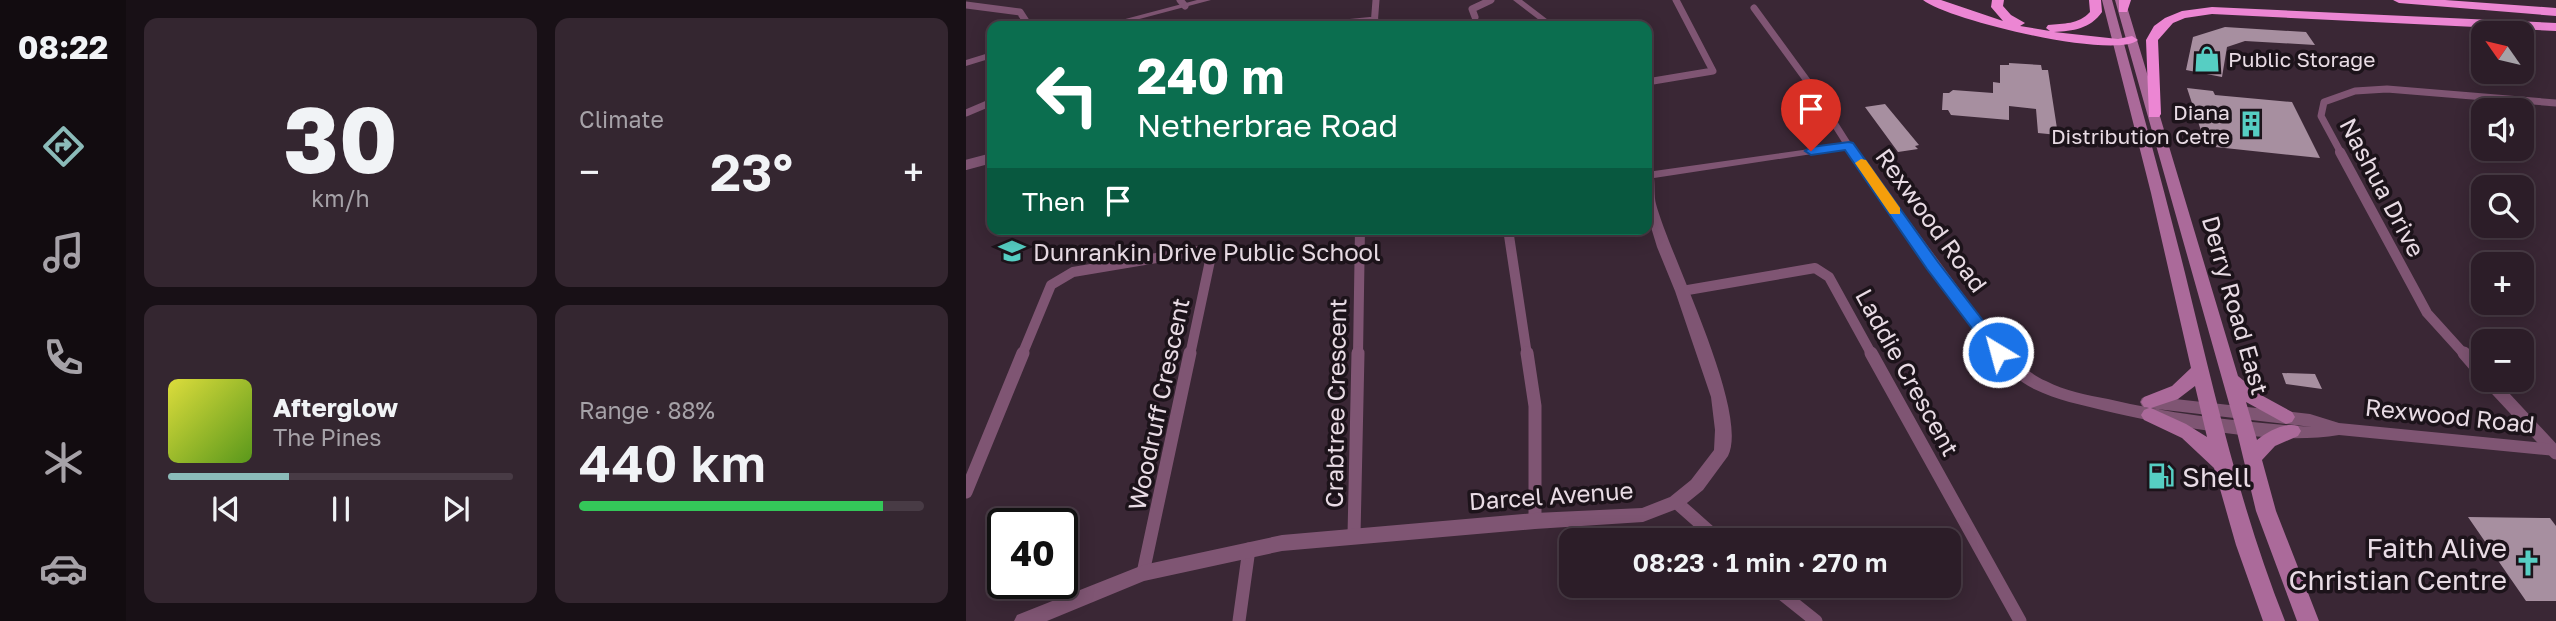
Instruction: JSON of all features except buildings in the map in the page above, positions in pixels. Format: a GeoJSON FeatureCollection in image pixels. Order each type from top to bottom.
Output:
{"type":"FeatureCollection","features":[{"type":"Feature","properties":{"kind":"highway"},"geometry":{"type":"LineString","coordinates":[[1929,0],[2025,32],[2125,41]]}},
{"type":"Feature","properties":{"kind":"highway"},"geometry":{"type":"LineString","coordinates":[[1998,0],[1997,7],[2007,18],[2032,26],[2055,28],[2077,26],[2089,21],[2096,12],[2095,0]]}},
{"type":"Feature","properties":{"kind":"highway"},"geometry":{"type":"LineString","coordinates":[[2258,0],[2556,25]]}},
{"type":"Feature","properties":{"kind":"highway"},"geometry":{"type":"LineString","coordinates":[[2399,0],[2556,10]]}},
{"type":"Feature","properties":{"kind":"highway"},"geometry":{"type":"LineString","coordinates":[[2465,0],[2556,10]]}},
{"type":"Feature","properties":{"kind":"highway"},"geometry":{"type":"LineString","coordinates":[[2154,114],[2152,40],[2164,23],[2187,14],[2244,11],[2556,25]]}},
{"type":"Feature","properties":{"kind":"main road","name":"Derry Road East"},"geometry":{"type":"LineString","coordinates":[[2106,0],[2154,114],[2273,530],[2308,621]]}},
{"type":"Feature","properties":{"kind":"main road","name":"Derry Road East"},"geometry":{"type":"LineString","coordinates":[[2123,3],[2125,41],[2222,467],[2257,580],[2274,621]]}},
{"type":"Feature","properties":{"kind":"main road"},"geometry":{"type":"LineString","coordinates":[[2200,369],[2186,388],[2150,408],[2189,430],[2210,449],[2222,467]]}},
{"type":"Feature","properties":{"kind":"main road"},"geometry":{"type":"LineString","coordinates":[[2228,377],[2289,424],[2264,443],[2252,460]]}},
{"type":"Feature","properties":{"kind":"street"},"geometry":{"type":"LineString","coordinates":[[1120,21],[1182,3],[1207,0]]}},
{"type":"Feature","properties":{"kind":"street"},"geometry":{"type":"LineString","coordinates":[[1375,21],[1376,0]]}},
{"type":"Feature","properties":{"kind":"street"},"geometry":{"type":"LineString","coordinates":[[1475,17],[1472,9],[1491,0]]}},
{"type":"Feature","properties":{"kind":"street"},"geometry":{"type":"LineString","coordinates":[[1517,0],[1545,21]]}},
{"type":"Feature","properties":{"kind":"street"},"geometry":{"type":"LineString","coordinates":[[1652,81],[1713,71],[1676,0]]}},
{"type":"Feature","properties":{"kind":"street"},"geometry":{"type":"LineString","coordinates":[[966,5],[1014,10],[1020,12],[1026,21]]}},
{"type":"Feature","properties":{"kind":"street","name":"Rexwood Road"},"geometry":{"type":"LineString","coordinates":[[1754,8],[1933,265],[2013,367],[2039,385],[2073,397],[2114,405],[2289,424],[2314,433],[2339,429],[2555,451]]}},
{"type":"Feature","properties":{"kind":"street"},"geometry":{"type":"LineString","coordinates":[[966,63],[987,57]]}},
{"type":"Feature","properties":{"kind":"street","name":"Nashua Drive"},"geometry":{"type":"LineString","coordinates":[[2471,362],[2427,313],[2321,116],[2324,102],[2355,90],[2391,89],[2556,103]]}},
{"type":"Feature","properties":{"kind":"street"},"geometry":{"type":"LineString","coordinates":[[966,113],[987,104]]}},
{"type":"Feature","properties":{"kind":"street"},"geometry":{"type":"LineString","coordinates":[[1652,175],[1849,145]]}},
{"type":"Feature","properties":{"kind":"street"},"geometry":{"type":"LineString","coordinates":[[966,165],[987,159]]}},
{"type":"Feature","properties":{"kind":"street","name":"Darcel Avenue"},"geometry":{"type":"LineString","coordinates":[[1024,621],[1143,573],[1282,542],[1535,521],[1620,518],[1643,514],[1676,502],[1697,485],[1722,451],[1723,430],[1719,397],[1652,211]]}},
{"type":"Feature","properties":{"kind":"street","name":"Crabtree Crescent"},"geometry":{"type":"LineString","coordinates":[[1354,535],[1360,235]]}},
{"type":"Feature","properties":{"kind":"street"},"geometry":{"type":"LineString","coordinates":[[1509,235],[1535,406],[1535,521]]}},
{"type":"Feature","properties":{"kind":"street","name":"Woodruff Crescent"},"geometry":{"type":"LineString","coordinates":[[966,492],[1051,285],[1073,272],[1189,251],[1207,253],[1211,256],[1143,573]]}},
{"type":"Feature","properties":{"kind":"street","name":"Laddie Crescent"},"geometry":{"type":"LineString","coordinates":[[1682,291],[1804,268],[1815,268],[1829,276],[2020,621]]}},
{"type":"Feature","properties":{"kind":"street"},"geometry":{"type":"LineString","coordinates":[[2498,392],[2555,451]]}},
{"type":"Feature","properties":{"kind":"street"},"geometry":{"type":"LineString","coordinates":[[1676,502],[1705,528]]}},
{"type":"Feature","properties":{"kind":"street"},"geometry":{"type":"LineString","coordinates":[[1239,621],[1249,549]]}},
{"type":"Feature","properties":{"kind":"street"},"geometry":{"type":"LineString","coordinates":[[1787,598],[1816,621]]}},
{"type":"Feature","properties":{"kind":"slow traffic"},"geometry":{"type":"LineString","coordinates":[[1861,163],[1895,211]]}},
{"type":"Feature","properties":{"kind":"place","name":"Public Storage"},"geometry":{"type":"Point","coordinates":[2207,59]}},
{"type":"Feature","properties":{"kind":"place","name":"Diana Distribution Cetre"},"geometry":{"type":"Point","coordinates":[2251,124]}},
{"type":"Feature","properties":{"kind":"place","name":"Dunrankin Drive Public School"},"geometry":{"type":"Point","coordinates":[1012,251]}},
{"type":"Feature","properties":{"kind":"place","name":"Shell"},"geometry":{"type":"Point","coordinates":[2161,476]}},
{"type":"Feature","properties":{"kind":"place","name":"Faith Alive Christian Centre"},"geometry":{"type":"Point","coordinates":[2528,563]}},
{"type":"Feature","properties":{"kind":"route"},"geometry":{"type":"LineString","coordinates":[[1811,151],[1849,145],[1998,352]]}}]}
